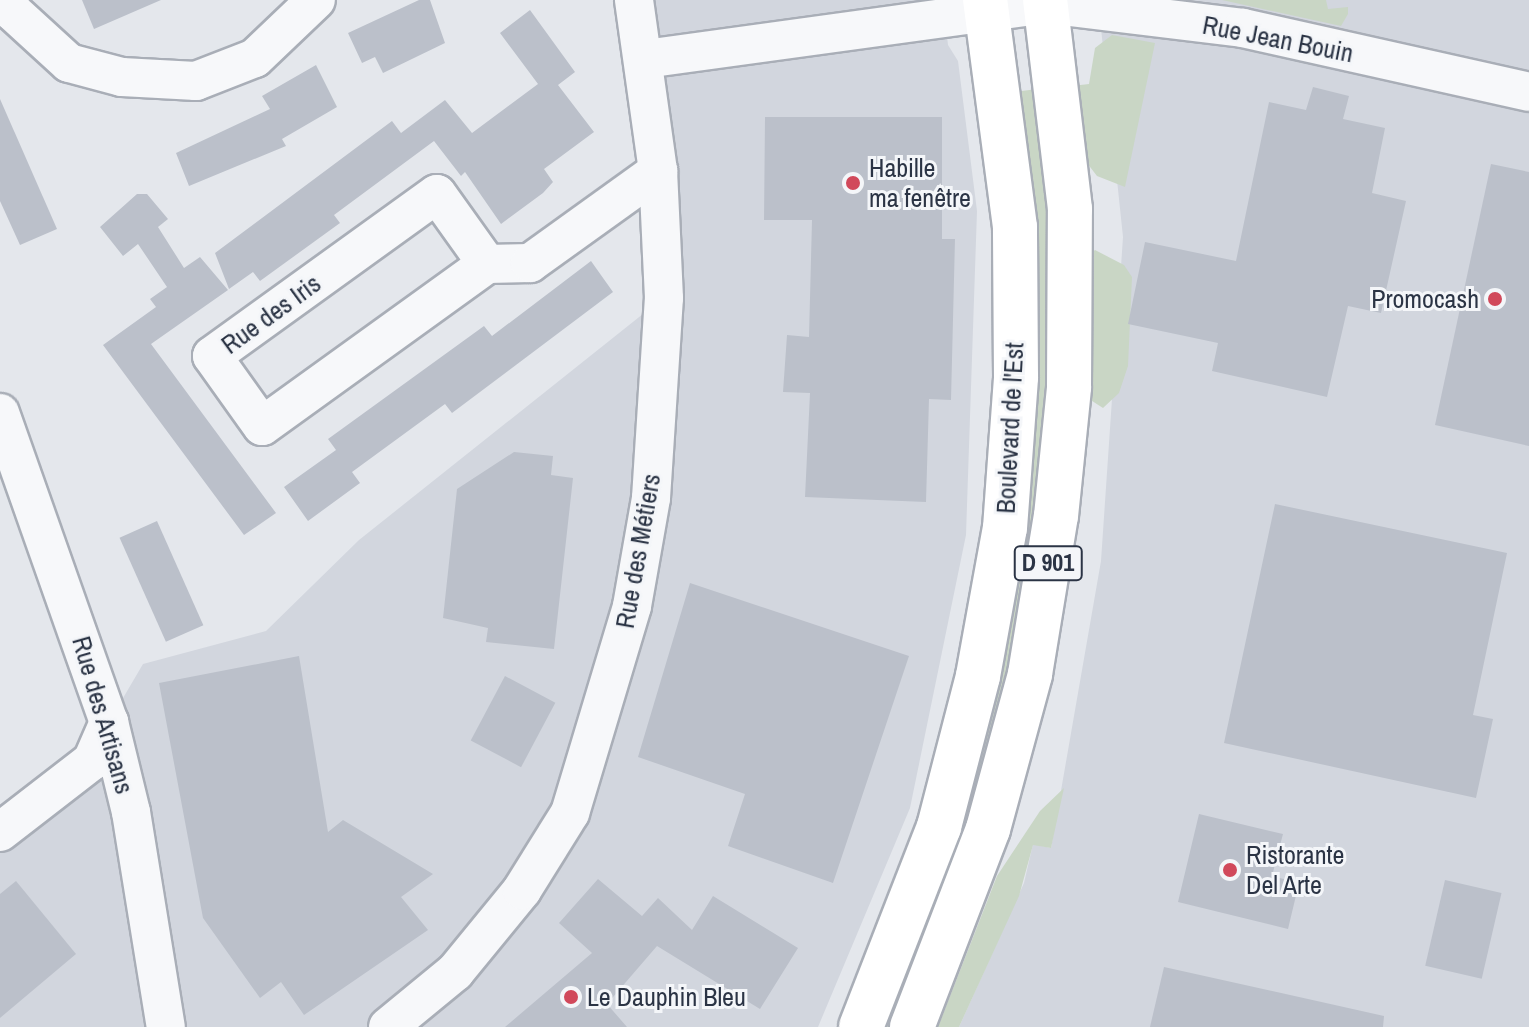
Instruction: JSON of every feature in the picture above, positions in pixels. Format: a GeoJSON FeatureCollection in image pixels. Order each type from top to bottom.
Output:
{"type":"FeatureCollection","features":[{"type":"Feature","properties":{"kind":"main road","name":"Boulevard de l'Est"},"geometry":{"type":"LineString","coordinates":[[912,1027],[988,829],[1030,674],[1056,516],[1069,387],[1070,209],[1045,2]]}},
{"type":"Feature","properties":{"kind":"main road","name":"Boulevard de l'Est"},"geometry":{"type":"LineString","coordinates":[[861,1027],[939,827],[978,676],[1005,528],[1016,377],[1015,227],[986,5]]}},
{"type":"Feature","properties":{"kind":"street"},"geometry":{"type":"LineString","coordinates":[[8,0],[12,11],[69,63],[122,77],[196,81],[255,58],[316,0]]}},
{"type":"Feature","properties":{"kind":"street","name":"Rue des Métiers"},"geometry":{"type":"LineString","coordinates":[[388,1027],[455,972],[522,890],[570,813],[605,709],[632,606],[651,498],[664,298],[658,171],[645,59],[634,0]]}},
{"type":"Feature","properties":{"kind":"street","name":"Rue Jean Bouin"},"geometry":{"type":"LineString","coordinates":[[645,59],[986,5],[1045,2],[1243,28],[1529,92]]}},
{"type":"Feature","properties":{"kind":"street"},"geometry":{"type":"LineString","coordinates":[[487,264],[530,263],[658,171]]}},
{"type":"Feature","properties":{"kind":"street","name":"Rue des Iris"},"geometry":{"type":"LineString","coordinates":[[437,194],[487,264],[262,426],[212,356],[437,194]]}},
{"type":"Feature","properties":{"kind":"street","name":"Rue des Artisans"},"geometry":{"type":"LineString","coordinates":[[0,413],[109,722],[131,812],[166,1027]]}},
{"type":"Feature","properties":{"kind":"street"},"geometry":{"type":"LineString","coordinates":[[0,832],[92,761],[109,722]]}},
{"type":"Feature","properties":{"kind":"shaded area"},"geometry":{"type":"Polygon","coordinates":[[[634,0],[943,0],[948,45],[958,61],[977,211],[966,535],[910,808],[818,1027],[0,1027],[0,832],[109,722],[143,664],[266,631],[359,540],[663,298],[634,0]]]}},
{"type":"Feature","properties":{"kind":"shaded area"},"geometry":{"type":"Polygon","coordinates":[[[1098,0],[1529,0],[1529,1027],[959,1027],[1024,883],[1033,844],[1051,848],[1101,561],[1123,237],[1098,0]]]}},
{"type":"Feature","properties":{"kind":"green space"},"geometry":{"type":"Polygon","coordinates":[[[1222,0],[1326,0],[1328,9],[1348,7],[1348,14],[1341,26],[1222,0]]]}},
{"type":"Feature","properties":{"kind":"green space"},"geometry":{"type":"Polygon","coordinates":[[[1112,35],[1155,43],[1125,187],[1097,176],[1087,163],[1072,86],[1089,84],[1095,48],[1112,35]]]}},
{"type":"Feature","properties":{"kind":"green space"},"geometry":{"type":"Polygon","coordinates":[[[1037,89],[1047,176],[1052,338],[1028,587],[993,753],[896,1027],[880,1027],[979,751],[1015,92],[1037,89]]]}},
{"type":"Feature","properties":{"kind":"green space"},"geometry":{"type":"Polygon","coordinates":[[[1095,250],[1124,265],[1132,277],[1128,366],[1119,393],[1103,408],[1089,399],[1090,254],[1095,250]]]}},
{"type":"Feature","properties":{"kind":"green space"},"geometry":{"type":"Polygon","coordinates":[[[1064,788],[1051,848],[1033,845],[1019,896],[959,1027],[938,1027],[997,876],[1040,811],[1064,788]]]}},
{"type":"Feature","properties":{"kind":"building"},"geometry":{"type":"Polygon","coordinates":[[[82,0],[161,0],[94,29],[82,0]]]}},
{"type":"Feature","properties":{"kind":"building"},"geometry":{"type":"Polygon","coordinates":[[[419,0],[430,0],[445,43],[383,73],[375,57],[362,63],[348,33],[419,0]]]}},
{"type":"Feature","properties":{"kind":"building"},"geometry":{"type":"Polygon","coordinates":[[[530,10],[575,72],[558,85],[594,132],[544,169],[553,182],[543,193],[501,224],[465,172],[461,176],[434,141],[334,215],[340,223],[260,281],[253,272],[229,289],[215,253],[392,121],[401,133],[445,100],[472,133],[538,84],[500,33],[530,10]]]}},
{"type":"Feature","properties":{"kind":"building"},"geometry":{"type":"Polygon","coordinates":[[[316,65],[337,107],[282,139],[286,146],[189,186],[176,153],[270,109],[262,96],[316,65]]]}},
{"type":"Feature","properties":{"kind":"building"},"geometry":{"type":"Polygon","coordinates":[[[1313,87],[1349,96],[1343,119],[1385,128],[1372,193],[1406,201],[1381,313],[1348,306],[1327,397],[1212,371],[1218,343],[1128,324],[1145,242],[1236,261],[1269,102],[1306,110],[1313,87]]]}},
{"type":"Feature","properties":{"kind":"building"},"geometry":{"type":"Polygon","coordinates":[[[0,99],[57,229],[20,245],[0,201],[0,99]]]}},
{"type":"Feature","properties":{"kind":"building"},"geometry":{"type":"Polygon","coordinates":[[[765,117],[942,117],[942,239],[955,239],[951,400],[929,399],[926,502],[805,497],[810,393],[783,392],[787,335],[809,337],[812,220],[764,220],[765,117]]]}},
{"type":"Feature","properties":{"kind":"building","name":"Promocash"},"geometry":{"type":"Polygon","coordinates":[[[1491,164],[1529,172],[1529,446],[1435,425],[1491,164]]]}},
{"type":"Feature","properties":{"kind":"building"},"geometry":{"type":"Polygon","coordinates":[[[137,194],[147,194],[168,219],[158,227],[184,268],[200,257],[228,290],[151,344],[276,513],[244,535],[103,345],[156,307],[150,299],[167,287],[138,244],[123,256],[100,227],[137,194]]]}},
{"type":"Feature","properties":{"kind":"building"},"geometry":{"type":"Polygon","coordinates":[[[591,261],[613,292],[452,413],[445,404],[352,472],[360,483],[308,521],[284,487],[336,450],[328,439],[484,326],[492,336],[591,261]]]}},
{"type":"Feature","properties":{"kind":"building"},"geometry":{"type":"Polygon","coordinates":[[[514,452],[553,456],[551,475],[573,478],[554,649],[486,642],[488,628],[443,618],[457,489],[514,452]]]}},
{"type":"Feature","properties":{"kind":"building"},"geometry":{"type":"Polygon","coordinates":[[[1275,504],[1507,553],[1473,715],[1493,719],[1476,798],[1224,743],[1275,504]]]}},
{"type":"Feature","properties":{"kind":"building"},"geometry":{"type":"Polygon","coordinates":[[[157,521],[203,625],[166,642],[120,538],[157,521]]]}},
{"type":"Feature","properties":{"kind":"building"},"geometry":{"type":"Polygon","coordinates":[[[690,583],[909,656],[833,883],[728,846],[745,794],[638,757],[690,583]]]}},
{"type":"Feature","properties":{"kind":"building"},"geometry":{"type":"Polygon","coordinates":[[[299,656],[328,832],[343,820],[433,874],[401,897],[428,930],[304,1015],[281,982],[260,998],[203,918],[159,683],[299,656]]]}},
{"type":"Feature","properties":{"kind":"building"},"geometry":{"type":"Polygon","coordinates":[[[505,676],[555,703],[521,767],[471,740],[505,676]]]}},
{"type":"Feature","properties":{"kind":"building","name":"Ristorante Del Arte"},"geometry":{"type":"Polygon","coordinates":[[[1199,814],[1283,834],[1272,876],[1299,883],[1288,929],[1178,902],[1199,814]]]}},
{"type":"Feature","properties":{"kind":"building"},"geometry":{"type":"Polygon","coordinates":[[[598,879],[642,916],[658,898],[692,930],[713,896],[798,948],[760,1009],[657,946],[607,1004],[627,1027],[505,1027],[592,953],[559,923],[598,879]]]}},
{"type":"Feature","properties":{"kind":"building"},"geometry":{"type":"Polygon","coordinates":[[[1445,880],[1502,893],[1482,979],[1425,966],[1445,880]]]}},
{"type":"Feature","properties":{"kind":"building"},"geometry":{"type":"Polygon","coordinates":[[[16,881],[76,954],[0,1018],[0,894],[16,881]]]}},
{"type":"Feature","properties":{"kind":"building"},"geometry":{"type":"Polygon","coordinates":[[[1164,967],[1384,1016],[1383,1027],[1150,1027],[1164,967]]]}},
{"type":"Feature","properties":{"kind":"place","name":"Habille ma fenêtre"},"geometry":{"type":"Point","coordinates":[853,183]}},
{"type":"Feature","properties":{"kind":"place","name":"Promocash"},"geometry":{"type":"Point","coordinates":[1495,299]}},
{"type":"Feature","properties":{"kind":"place","name":"Ristorante Del Arte"},"geometry":{"type":"Point","coordinates":[1230,870]}},
{"type":"Feature","properties":{"kind":"place","name":"Le Dauphin Bleu"},"geometry":{"type":"Point","coordinates":[571,997]}}]}
